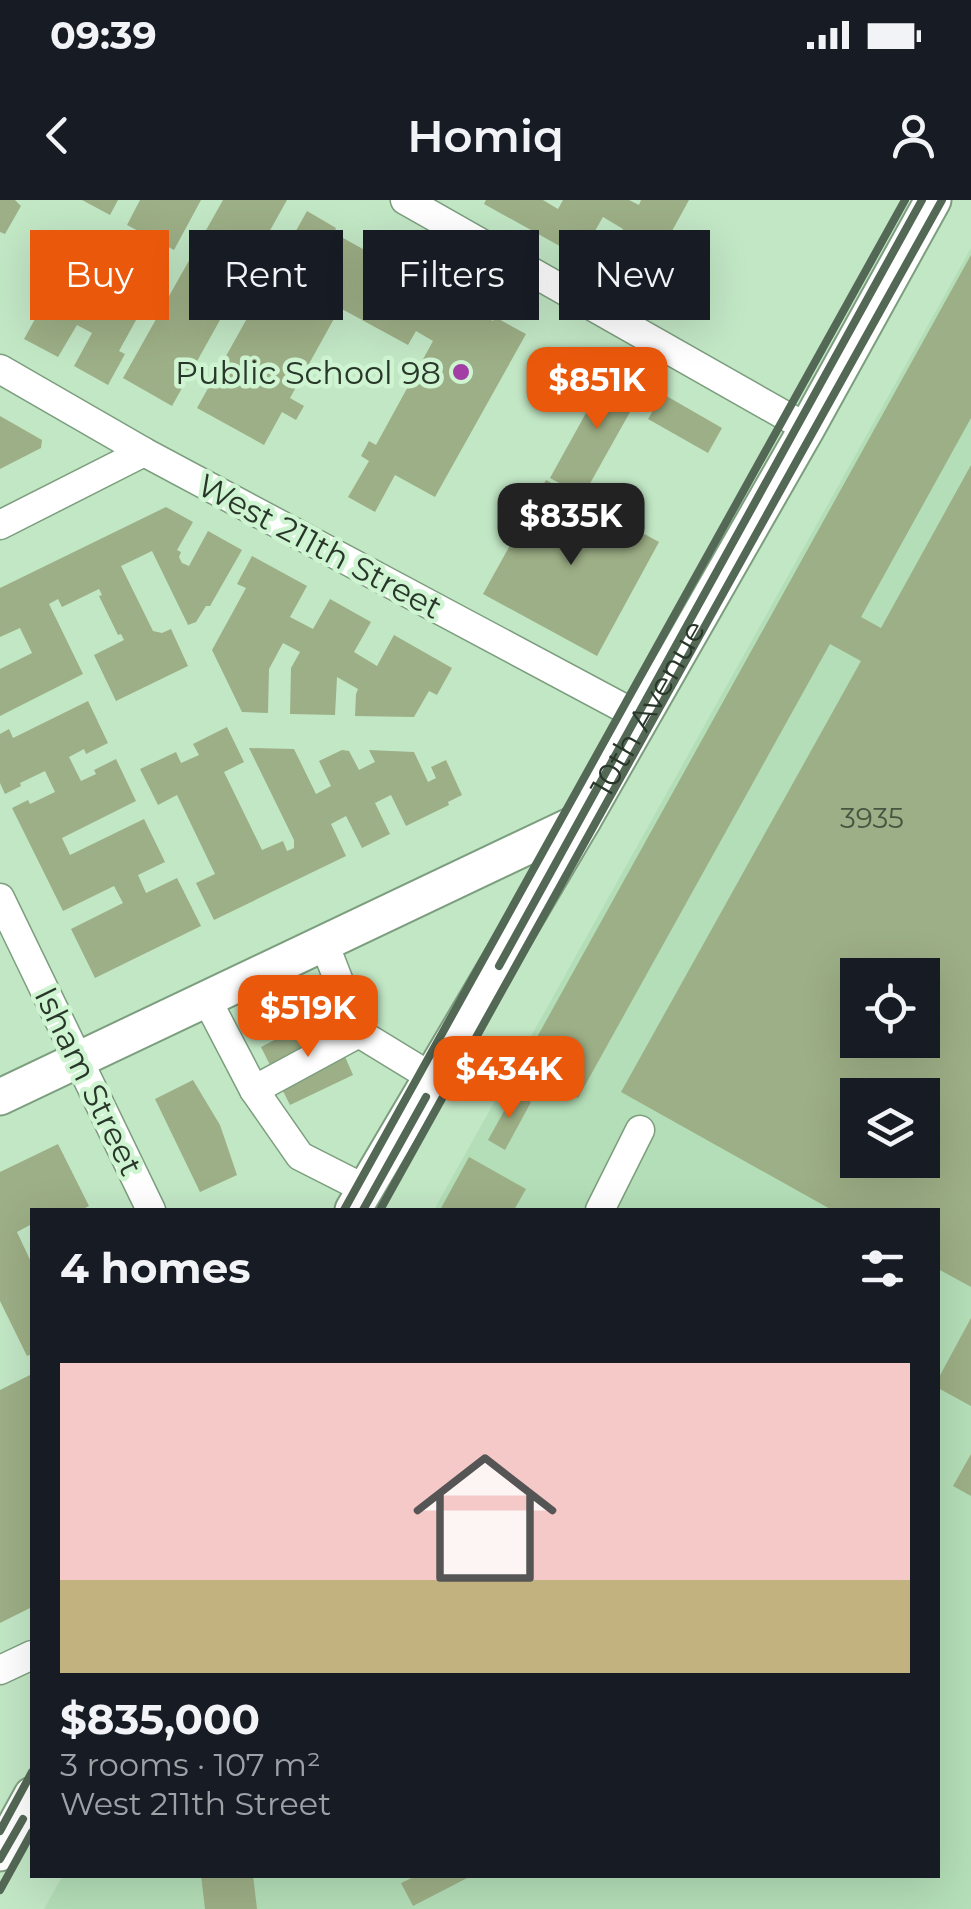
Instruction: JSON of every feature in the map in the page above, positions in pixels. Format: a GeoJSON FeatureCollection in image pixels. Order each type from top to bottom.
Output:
{"type":"FeatureCollection","features":[{"type":"Feature","properties":{"kind":"main road","name":"10th Avenue"},"geometry":{"type":"LineString","coordinates":[[359,1200],[584,820],[933,200]]}},
{"type":"Feature","properties":{"kind":"main road"},"geometry":{"type":"LineString","coordinates":[[0,1096],[584,820]]}},
{"type":"Feature","properties":{"kind":"main road"},"geometry":{"type":"LineString","coordinates":[[0,1853],[30,1800]]}},
{"type":"Feature","properties":{"kind":"street"},"geometry":{"type":"LineString","coordinates":[[405,200],[808,428]]}},
{"type":"Feature","properties":{"kind":"street","name":"West 211th Street"},"geometry":{"type":"LineString","coordinates":[[0,369],[144,452],[642,718]]}},
{"type":"Feature","properties":{"kind":"street"},"geometry":{"type":"LineString","coordinates":[[0,525],[144,452]]}},
{"type":"Feature","properties":{"kind":"street","name":"Isham Street"},"geometry":{"type":"LineString","coordinates":[[0,898],[150,1208]]}},
{"type":"Feature","properties":{"kind":"street"},"geometry":{"type":"LineString","coordinates":[[324,943],[359,1033],[431,1076]]}},
{"type":"Feature","properties":{"kind":"street"},"geometry":{"type":"LineString","coordinates":[[206,998],[254,1090],[300,1156],[359,1200]]}},
{"type":"Feature","properties":{"kind":"street"},"geometry":{"type":"LineString","coordinates":[[254,1090],[359,1033]]}},
{"type":"Feature","properties":{"kind":"street"},"geometry":{"type":"LineString","coordinates":[[601,1208],[640,1130]]}},
{"type":"Feature","properties":{"kind":"street"},"geometry":{"type":"LineString","coordinates":[[0,1670],[30,1656]]}},
{"type":"Feature","properties":{"kind":"shaded area"},"geometry":{"type":"Polygon","coordinates":[[[971,248],[971,1909],[44,1909],[61,1878],[940,1878],[940,1208],[435,1208],[971,248]]]}},
{"type":"Feature","properties":{"kind":"building"},"geometry":{"type":"Polygon","coordinates":[[[0,200],[15,200],[21,206],[5,234],[0,232],[0,200]]]}},
{"type":"Feature","properties":{"kind":"building"},"geometry":{"type":"Polygon","coordinates":[[[82,200],[118,200],[110,215],[82,200]]]}},
{"type":"Feature","properties":{"kind":"building"},"geometry":{"type":"Polygon","coordinates":[[[140,200],[201,200],[174,250],[169,247],[169,230],[136,230],[127,225],[140,200]]]}},
{"type":"Feature","properties":{"kind":"building"},"geometry":{"type":"Polygon","coordinates":[[[223,200],[287,200],[270,230],[206,230],[223,200]]]}},
{"type":"Feature","properties":{"kind":"building"},"geometry":{"type":"Polygon","coordinates":[[[486,200],[543,200],[558,209],[563,200],[629,200],[639,205],[641,200],[689,200],[673,230],[622,230],[603,217],[596,230],[559,230],[559,246],[539,235],[539,230],[531,230],[484,204],[486,200]]]}},
{"type":"Feature","properties":{"kind":"building","name":"Public School 98"},"geometry":{"type":"Polygon","coordinates":[[[307,211],[336,228],[335,230],[296,230],[307,211]]]}},
{"type":"Feature","properties":{"kind":"building","name":"Public School 98"},"geometry":{"type":"Polygon","coordinates":[[[343,238],[363,249],[363,320],[500,320],[526,334],[435,497],[395,475],[375,512],[348,497],[369,461],[361,456],[369,441],[376,445],[433,341],[416,331],[408,345],[343,310],[343,238]]]}},
{"type":"Feature","properties":{"kind":"building"},"geometry":{"type":"Polygon","coordinates":[[[971,255],[971,418],[861,617],[881,628],[971,465],[971,1287],[940,1270],[940,1208],[828,1208],[621,1092],[861,661],[830,644],[578,1098],[521,1066],[971,255]]]}},
{"type":"Feature","properties":{"kind":"building"},"geometry":{"type":"Polygon","coordinates":[[[189,261],[189,320],[220,320],[172,406],[123,378],[156,320],[169,320],[169,296],[189,261]]]}},
{"type":"Feature","properties":{"kind":"building"},"geometry":{"type":"Polygon","coordinates":[[[34,320],[136,320],[119,351],[125,354],[108,385],[74,366],[92,333],[77,325],[58,357],[24,339],[34,320]]]}},
{"type":"Feature","properties":{"kind":"building","name":"Public School 98"},"geometry":{"type":"Polygon","coordinates":[[[246,320],[333,320],[290,398],[304,406],[296,420],[282,412],[264,445],[197,408],[246,320]]]}},
{"type":"Feature","properties":{"kind":"building"},"geometry":{"type":"Polygon","coordinates":[[[611,368],[644,387],[583,496],[550,478],[611,368]]]}},
{"type":"Feature","properties":{"kind":"building"},"geometry":{"type":"Polygon","coordinates":[[[663,394],[722,428],[708,453],[648,419],[663,394]]]}},
{"type":"Feature","properties":{"kind":"building"},"geometry":{"type":"Polygon","coordinates":[[[0,416],[42,440],[41,448],[0,469],[0,416]]]}},
{"type":"Feature","properties":{"kind":"building"},"geometry":{"type":"Polygon","coordinates":[[[546,480],[659,542],[597,656],[483,594],[546,480]]]}},
{"type":"Feature","properties":{"kind":"building"},"geometry":{"type":"Polygon","coordinates":[[[166,507],[193,522],[177,550],[181,552],[182,563],[189,566],[208,531],[242,550],[210,606],[188,625],[152,551],[121,566],[153,631],[171,629],[188,666],[116,701],[94,655],[124,640],[118,635],[99,589],[62,607],[58,599],[49,604],[83,674],[0,716],[0,669],[32,653],[20,628],[0,637],[0,588],[166,507]]]}},
{"type":"Feature","properties":{"kind":"building"},"geometry":{"type":"Polygon","coordinates":[[[252,556],[307,586],[290,617],[313,629],[330,599],[371,622],[354,652],[377,666],[394,635],[452,668],[437,695],[429,691],[414,717],[355,716],[358,689],[337,677],[335,715],[290,714],[291,668],[300,652],[283,643],[269,669],[268,713],[242,712],[212,650],[246,588],[237,584],[252,556]]]}},
{"type":"Feature","properties":{"kind":"building"},"geometry":{"type":"Polygon","coordinates":[[[88,701],[108,743],[69,757],[81,781],[116,759],[136,801],[62,838],[70,855],[144,819],[165,862],[138,875],[146,893],[177,878],[201,926],[95,978],[71,929],[123,903],[114,886],[63,911],[12,808],[55,792],[45,771],[5,794],[0,783],[0,734],[9,729],[13,738],[88,701]]]}},
{"type":"Feature","properties":{"kind":"building"},"geometry":{"type":"Polygon","coordinates":[[[227,727],[244,762],[224,772],[262,850],[283,841],[287,851],[294,848],[294,840],[249,748],[294,749],[316,794],[331,786],[319,761],[342,750],[349,751],[359,770],[375,762],[369,750],[414,752],[428,782],[436,778],[431,767],[446,760],[462,795],[406,826],[391,795],[375,803],[390,834],[362,848],[346,816],[331,824],[346,856],[214,920],[196,883],[215,874],[177,795],[158,805],[140,769],[176,752],[181,763],[199,755],[193,744],[227,727]]]}},
{"type":"Feature","properties":{"kind":"building"},"geometry":{"type":"Polygon","coordinates":[[[326,1013],[353,1075],[290,1105],[261,1047],[326,1013]]]}},
{"type":"Feature","properties":{"kind":"building"},"geometry":{"type":"Polygon","coordinates":[[[193,1080],[220,1125],[237,1175],[200,1192],[155,1099],[193,1080]]]}},
{"type":"Feature","properties":{"kind":"building"},"geometry":{"type":"Polygon","coordinates":[[[514,1093],[531,1102],[505,1150],[488,1140],[514,1093]]]}},
{"type":"Feature","properties":{"kind":"building"},"geometry":{"type":"Polygon","coordinates":[[[58,1144],[89,1206],[30,1208],[30,1225],[17,1232],[30,1260],[27,1356],[0,1301],[0,1172],[58,1144]]]}},
{"type":"Feature","properties":{"kind":"building"},"geometry":{"type":"Polygon","coordinates":[[[469,1157],[526,1189],[515,1208],[441,1208],[469,1157]]]}},
{"type":"Feature","properties":{"kind":"building"},"geometry":{"type":"Polygon","coordinates":[[[971,1318],[971,1406],[940,1389],[940,1375],[971,1318]]]}},
{"type":"Feature","properties":{"kind":"building"},"geometry":{"type":"Polygon","coordinates":[[[30,1375],[30,1608],[0,1623],[0,1390],[30,1375]]]}},
{"type":"Feature","properties":{"kind":"building"},"geometry":{"type":"Polygon","coordinates":[[[971,1454],[971,1496],[953,1486],[971,1454]]]}},
{"type":"Feature","properties":{"kind":"building"},"geometry":{"type":"Polygon","coordinates":[[[201,1878],[253,1878],[257,1909],[205,1909],[201,1878]]]}},
{"type":"Feature","properties":{"kind":"building"},"geometry":{"type":"Polygon","coordinates":[[[412,1878],[467,1878],[413,1906],[401,1883],[412,1878]]]}},
{"type":"Feature","properties":{"kind":"railway"},"geometry":{"type":"LineString","coordinates":[[345,1208],[905,200]]}},
{"type":"Feature","properties":{"kind":"railway"},"geometry":{"type":"LineString","coordinates":[[499,966],[922,200]]}},
{"type":"Feature","properties":{"kind":"railway"},"geometry":{"type":"LineString","coordinates":[[381,1208],[942,200]]}},
{"type":"Feature","properties":{"kind":"railway"},"geometry":{"type":"LineString","coordinates":[[364,1208],[426,1097]]}},
{"type":"Feature","properties":{"kind":"railway"},"geometry":{"type":"LineString","coordinates":[[0,1831],[30,1776]]}},
{"type":"Feature","properties":{"kind":"railway"},"geometry":{"type":"LineString","coordinates":[[0,1859],[23,1819]]}},
{"type":"Feature","properties":{"kind":"railway"},"geometry":{"type":"LineString","coordinates":[[0,1890],[30,1836]]}},
{"type":"Feature","properties":{"kind":"place","name":"Public School 98"},"geometry":{"type":"Point","coordinates":[461,372]}}]}
